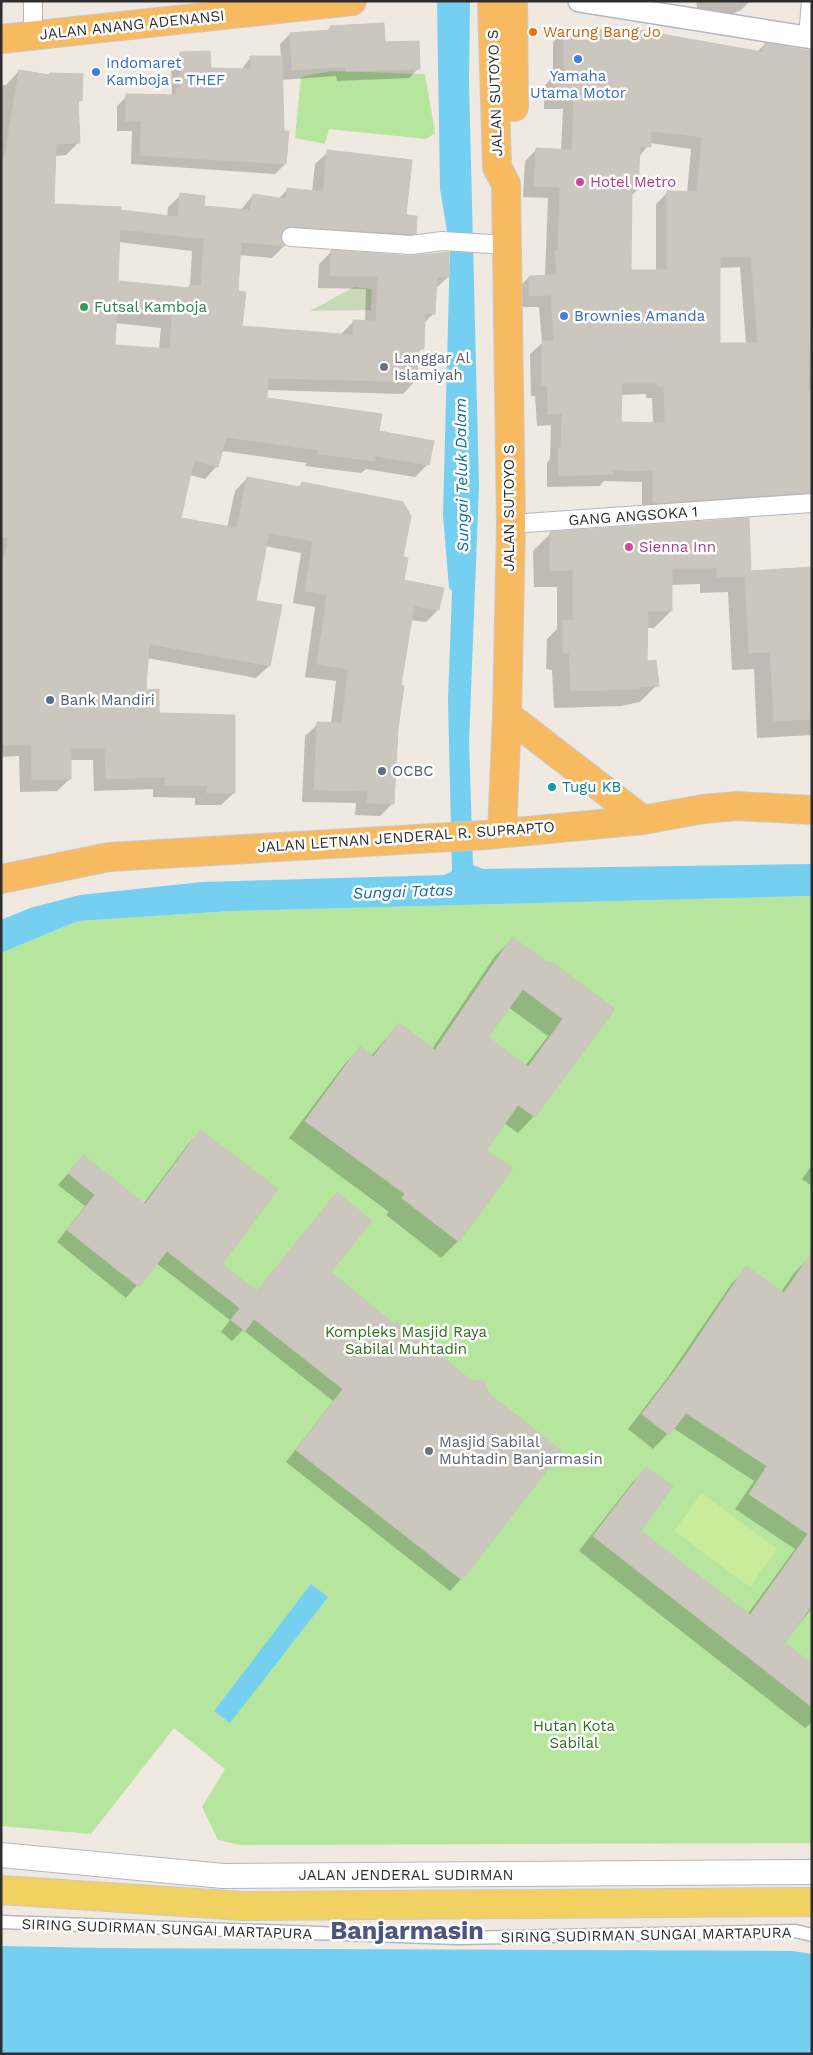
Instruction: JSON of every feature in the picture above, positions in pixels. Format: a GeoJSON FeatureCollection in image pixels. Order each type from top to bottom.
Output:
{"type":"FeatureCollection","features":[{"type":"Feature","properties":{"kind":"highway","name":"JALAN ANANG ADENANSI"},"geometry":{"type":"LineString","coordinates":[[1,39],[352,1]]}},
{"type":"Feature","properties":{"kind":"highway","name":"JALAN SUTOYO S"},"geometry":{"type":"LineString","coordinates":[[492,1],[497,167],[506,184]]}},
{"type":"Feature","properties":{"kind":"highway","name":"JALAN SUTOYO S"},"geometry":{"type":"LineString","coordinates":[[493,834],[507,715],[510,524],[506,184],[514,167],[513,1]]}},
{"type":"Feature","properties":{"kind":"highway"},"geometry":{"type":"LineString","coordinates":[[507,715],[643,820]]}},
{"type":"Feature","properties":{"kind":"highway","name":"JALAN LETNAN JENDERAL R. SUPRAPTO"},"geometry":{"type":"LineString","coordinates":[[1,879],[109,857],[493,834],[643,820],[703,808],[737,806],[812,810]]}},
{"type":"Feature","properties":{"kind":"main road","name":"JALAN JENDERAL SUDIRMAN"},"geometry":{"type":"LineString","coordinates":[[1,1855],[223,1876],[812,1872]]}},
{"type":"Feature","properties":{"kind":"main road","name":"JALAN JENDERAL SUDIRMAN"},"geometry":{"type":"LineString","coordinates":[[1,1890],[243,1906],[812,1902]]}},
{"type":"Feature","properties":{"kind":"street"},"geometry":{"type":"LineString","coordinates":[[33,1],[33,36]]}},
{"type":"Feature","properties":{"kind":"street"},"geometry":{"type":"LineString","coordinates":[[578,1],[810,38],[811,1]]}},
{"type":"Feature","properties":{"kind":"street"},"geometry":{"type":"LineString","coordinates":[[291,237],[411,245],[442,241],[506,245]]}},
{"type":"Feature","properties":{"kind":"street","name":"GANG ANGSOKA 1"},"geometry":{"type":"LineString","coordinates":[[510,524],[812,503]]}},
{"type":"Feature","properties":{"kind":"street","name":"SIRING SUDIRMAN SUNGAI MARTAPURA"},"geometry":{"type":"LineString","coordinates":[[1,1922],[457,1938],[795,1931],[812,1935]]}},
{"type":"Feature","properties":{"kind":"green space"},"geometry":{"type":"Polygon","coordinates":[[[331,71],[425,74],[435,133],[426,139],[329,129],[325,144],[295,138],[301,77],[331,71]]]}},
{"type":"Feature","properties":{"kind":"green space"},"geometry":{"type":"Polygon","coordinates":[[[354,287],[372,289],[371,310],[310,311],[354,287]]]}},
{"type":"Feature","properties":{"kind":"green space","name":"Kompleks Masjid Raya Sabilal Muhtadin"},"geometry":{"type":"Polygon","coordinates":[[[812,896],[812,1843],[240,1845],[218,1840],[202,1807],[225,1769],[174,1728],[91,1834],[1,1826],[1,953],[78,921],[232,911],[812,896]]]}},
{"type":"Feature","properties":{"kind":"green space"},"geometry":{"type":"Polygon","coordinates":[[[702,1493],[777,1549],[750,1587],[674,1531],[702,1493]]]}},
{"type":"Feature","properties":{"kind":"water"},"geometry":{"type":"Polygon","coordinates":[[[437,1],[470,1],[469,82],[479,486],[469,742],[473,865],[483,869],[812,864],[812,896],[232,911],[78,921],[1,953],[1,920],[30,908],[80,895],[202,882],[444,875],[452,871],[448,700],[452,591],[449,588],[443,515],[450,249],[440,189],[437,1]]]}},
{"type":"Feature","properties":{"kind":"water"},"geometry":{"type":"Polygon","coordinates":[[[311,1584],[328,1597],[230,1723],[214,1711],[311,1584]]]}},
{"type":"Feature","properties":{"kind":"water"},"geometry":{"type":"Polygon","coordinates":[[[1,1946],[793,1951],[812,1954],[812,2054],[1,2054],[1,1946]]]}},
{"type":"Feature","properties":{"kind":"building"},"geometry":{"type":"Polygon","coordinates":[[[384,23],[385,42],[419,41],[420,69],[346,71],[346,67],[292,70],[290,33],[331,30],[330,26],[384,23]]]}},
{"type":"Feature","properties":{"kind":"building"},"geometry":{"type":"Polygon","coordinates":[[[564,29],[633,29],[762,52],[765,43],[812,51],[812,324],[810,323],[808,390],[811,390],[812,492],[653,503],[653,471],[613,470],[613,474],[559,476],[558,449],[561,449],[562,414],[548,414],[547,385],[542,385],[542,341],[554,341],[551,295],[529,296],[529,276],[557,275],[555,251],[558,251],[560,187],[534,186],[536,148],[572,150],[574,98],[555,98],[555,73],[564,73],[564,29]],[[651,131],[651,147],[640,146],[638,190],[632,190],[631,270],[667,270],[667,191],[697,192],[702,137],[651,131]],[[751,256],[720,257],[720,343],[758,343],[751,256]],[[622,383],[621,422],[665,423],[664,386],[657,386],[657,383],[622,383]]]}},
{"type":"Feature","properties":{"kind":"building"},"geometry":{"type":"Polygon","coordinates":[[[210,51],[211,68],[251,69],[250,56],[282,56],[284,131],[289,131],[286,164],[140,155],[141,121],[126,121],[126,94],[176,95],[176,88],[181,88],[180,52],[210,51]]]}},
{"type":"Feature","properties":{"kind":"building"},"geometry":{"type":"Polygon","coordinates":[[[19,70],[50,75],[50,73],[83,74],[82,101],[78,100],[80,143],[56,144],[54,204],[121,207],[121,210],[178,217],[180,193],[205,196],[204,206],[250,210],[253,194],[286,199],[287,188],[323,192],[327,150],[412,160],[406,215],[417,216],[416,234],[287,227],[280,237],[285,246],[241,242],[238,291],[246,292],[242,326],[353,335],[353,320],[376,321],[378,276],[330,276],[331,250],[410,256],[449,252],[449,277],[437,277],[435,314],[425,313],[424,349],[418,349],[417,382],[268,378],[267,398],[382,414],[379,431],[434,441],[429,465],[375,456],[375,461],[317,454],[318,450],[226,437],[218,467],[194,460],[181,518],[237,528],[247,477],[300,487],[302,482],[403,502],[411,516],[403,557],[408,558],[404,580],[444,588],[439,610],[414,606],[401,685],[404,686],[398,728],[394,804],[367,803],[368,791],[314,790],[317,722],[342,723],[348,669],[317,664],[327,595],[305,591],[313,541],[269,533],[256,601],[282,605],[270,666],[149,644],[146,690],[159,689],[159,713],[235,715],[235,793],[207,793],[207,786],[165,785],[165,777],[106,779],[105,748],[71,748],[71,779],[32,780],[31,744],[1,745],[1,574],[8,538],[1,537],[1,187],[2,158],[4,159],[19,70]],[[120,229],[118,281],[189,288],[189,285],[201,286],[204,239],[120,229]],[[117,310],[115,345],[170,349],[172,316],[117,310]]]}},
{"type":"Feature","properties":{"kind":"building"},"geometry":{"type":"Polygon","coordinates":[[[749,518],[751,571],[812,567],[812,719],[774,721],[770,652],[749,653],[745,576],[717,577],[717,568],[672,568],[672,611],[648,611],[647,661],[656,660],[659,686],[639,687],[639,689],[571,691],[569,653],[563,653],[563,620],[573,620],[573,570],[550,571],[550,532],[749,518]]]}},
{"type":"Feature","properties":{"kind":"building"},"geometry":{"type":"Polygon","coordinates":[[[512,937],[549,963],[550,961],[615,1009],[535,1117],[518,1105],[486,1150],[513,1168],[459,1242],[402,1198],[405,1194],[305,1121],[360,1046],[373,1057],[399,1023],[435,1050],[512,937]],[[523,989],[488,1037],[528,1067],[563,1019],[523,989]]]}},
{"type":"Feature","properties":{"kind":"building"},"geometry":{"type":"Polygon","coordinates":[[[200,1130],[278,1189],[222,1264],[257,1291],[337,1192],[372,1221],[331,1272],[394,1324],[396,1321],[472,1381],[481,1380],[485,1382],[488,1393],[562,1451],[462,1580],[296,1450],[343,1389],[254,1319],[245,1331],[231,1320],[240,1308],[167,1251],[139,1287],[67,1230],[95,1195],[68,1173],[83,1155],[145,1204],[200,1130]]]}},
{"type":"Feature","properties":{"kind":"building"},"geometry":{"type":"Polygon","coordinates":[[[812,1252],[812,1605],[785,1643],[812,1664],[812,1707],[593,1536],[646,1467],[673,1486],[641,1531],[750,1615],[808,1534],[749,1494],[767,1466],[686,1413],[669,1435],[642,1414],[683,1360],[746,1266],[784,1293],[812,1252]]]}},
{"type":"Feature","properties":{"kind":"place","name":"Warung Bang Jo"},"geometry":{"type":"Point","coordinates":[533,32]}},
{"type":"Feature","properties":{"kind":"place","name":"Yamaha Utama Motor"},"geometry":{"type":"Point","coordinates":[578,59]}},
{"type":"Feature","properties":{"kind":"place","name":"Indomaret Kamboja - THEF"},"geometry":{"type":"Point","coordinates":[96,72]}},
{"type":"Feature","properties":{"kind":"place","name":"Hotel Metro"},"geometry":{"type":"Point","coordinates":[580,182]}},
{"type":"Feature","properties":{"kind":"place","name":"Futsal Kamboja"},"geometry":{"type":"Point","coordinates":[84,307]}},
{"type":"Feature","properties":{"kind":"place","name":"Brownies Amanda"},"geometry":{"type":"Point","coordinates":[564,316]}},
{"type":"Feature","properties":{"kind":"place","name":"Langgar Al Islamiyah"},"geometry":{"type":"Point","coordinates":[384,367]}},
{"type":"Feature","properties":{"kind":"place","name":"Sienna Inn"},"geometry":{"type":"Point","coordinates":[629,547]}},
{"type":"Feature","properties":{"kind":"place","name":"Bank Mandiri"},"geometry":{"type":"Point","coordinates":[50,700]}},
{"type":"Feature","properties":{"kind":"place","name":"OCBC"},"geometry":{"type":"Point","coordinates":[382,771]}},
{"type":"Feature","properties":{"kind":"place","name":"Tugu KB"},"geometry":{"type":"Point","coordinates":[552,787]}},
{"type":"Feature","properties":{"kind":"place","name":"Masjid Sabilal Muhtadin Banjarmasin"},"geometry":{"type":"Point","coordinates":[429,1451]}},
{"type":"Feature","properties":{"kind":"district","name":"Banjarmasin"},"geometry":{"type":"Point","coordinates":[407,1930]}},
{"type":"Feature","properties":{"kind":"water label","name":"Sungai Teluk Dalam"},"geometry":{"type":"Point","coordinates":[461,475]}},
{"type":"Feature","properties":{"kind":"water label","name":"Sungai Tatas"},"geometry":{"type":"Point","coordinates":[403,891]}},
{"type":"Feature","properties":{"kind":"park label","name":"Hutan Kota Sabilal"},"geometry":{"type":"Point","coordinates":[574,1734]}}]}
